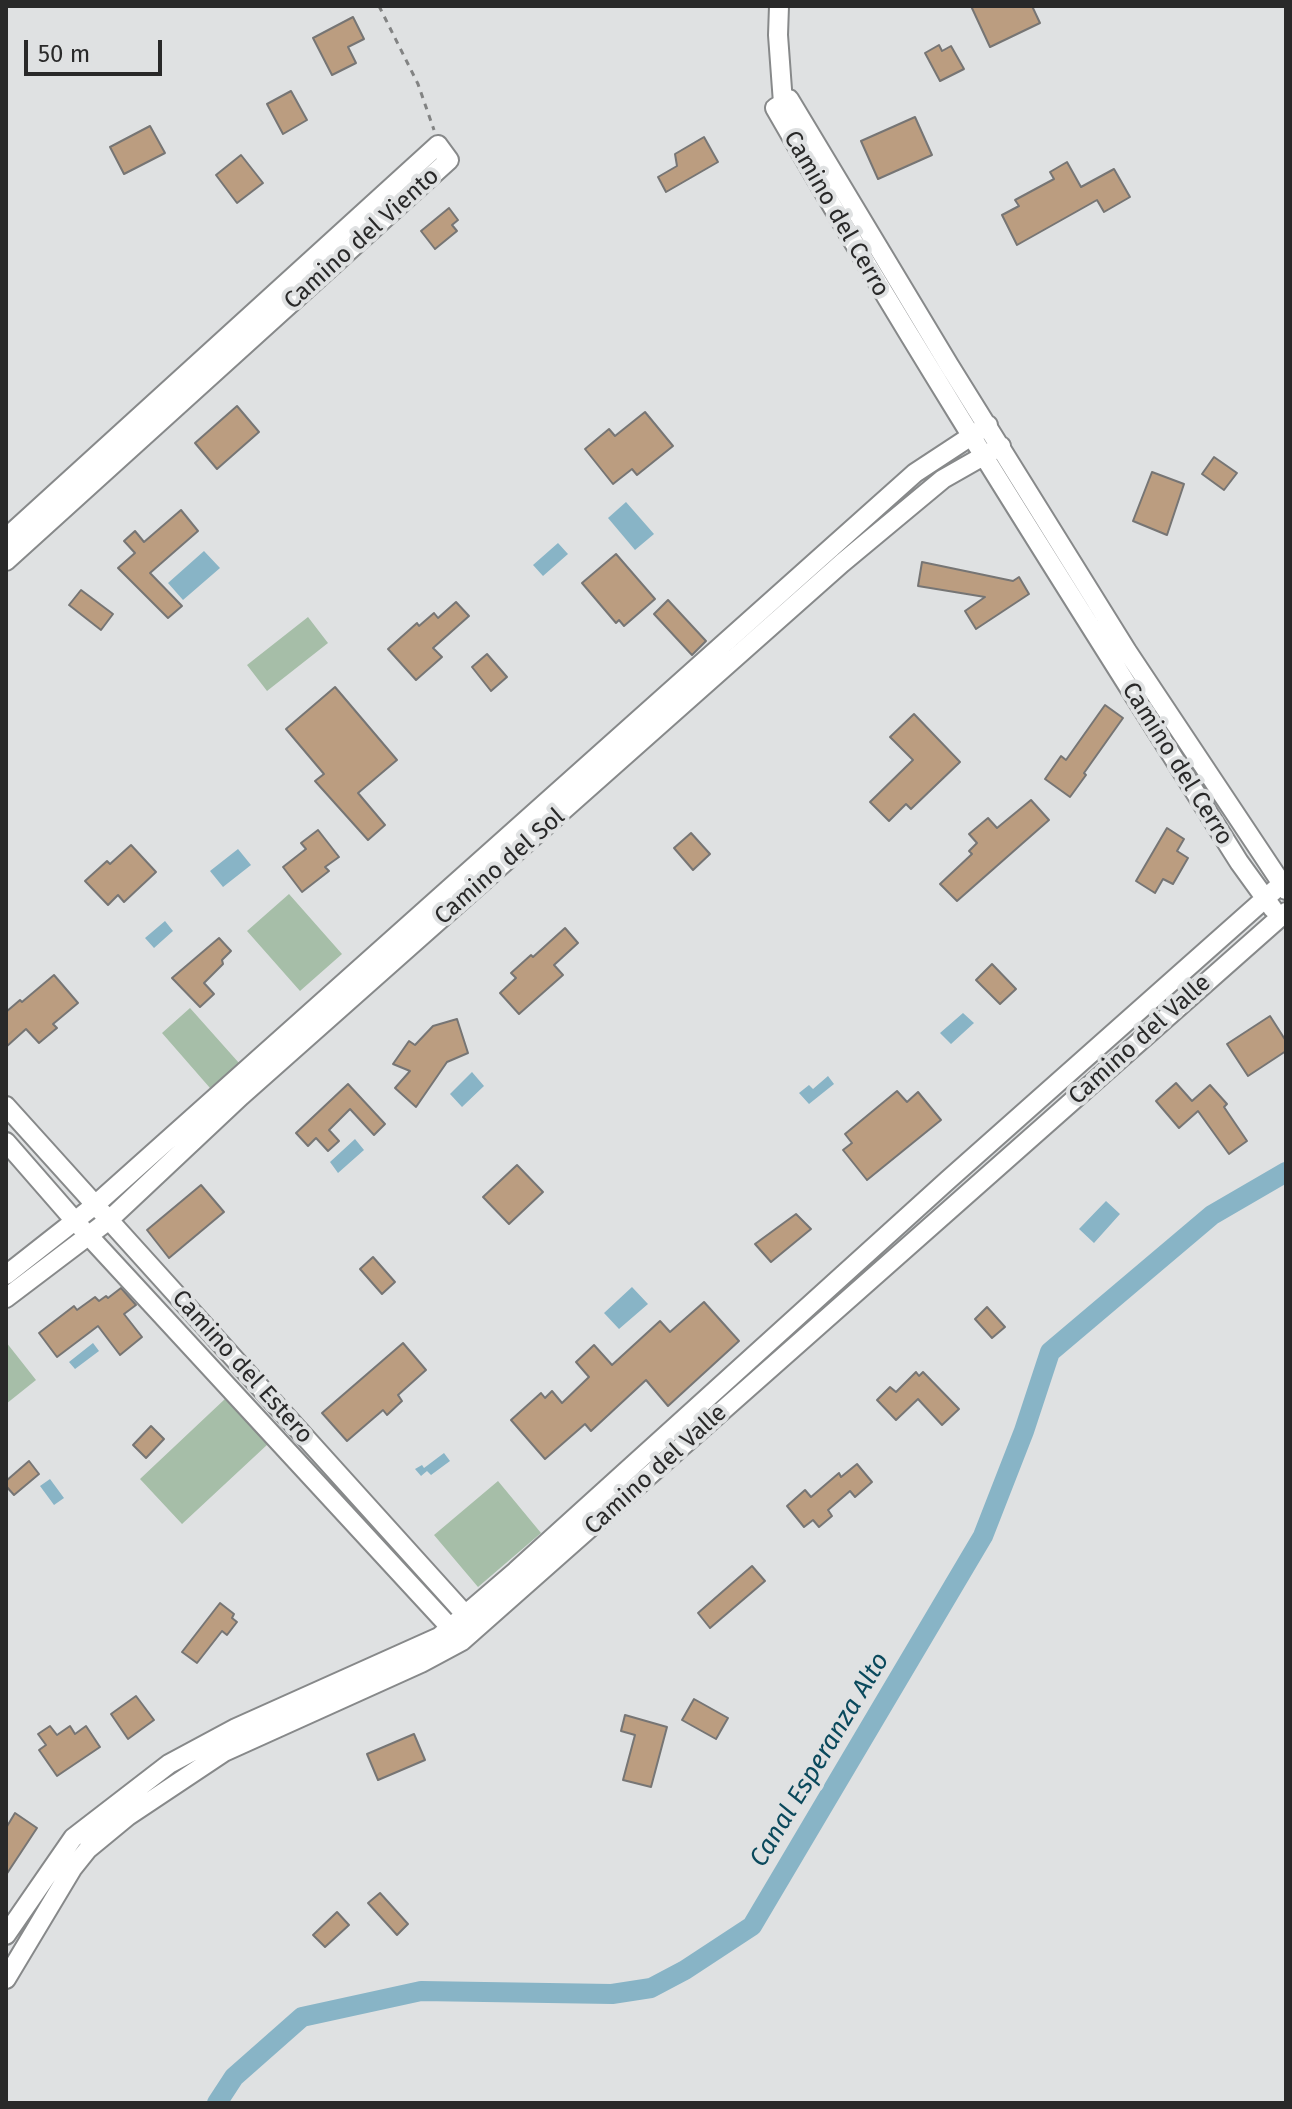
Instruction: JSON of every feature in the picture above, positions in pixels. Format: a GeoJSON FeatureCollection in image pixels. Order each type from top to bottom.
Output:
{"type":"FeatureCollection","features":[{"type":"Feature","properties":{"kind":"street"},"geometry":{"type":"LineString","coordinates":[[779,6],[783,103]]}},
{"type":"Feature","properties":{"kind":"street","name":"Camino del Cerro"},"geometry":{"type":"LineString","coordinates":[[1282,915],[1239,862],[982,456],[964,439],[775,108],[789,99],[949,365],[1127,651],[1284,885]]}},
{"type":"Feature","properties":{"kind":"street","name":"Camino del Viento"},"geometry":{"type":"LineString","coordinates":[[6,538],[438,145],[449,160],[6,561]]}},
{"type":"Feature","properties":{"kind":"street","name":"Camino del Sol"},"geometry":{"type":"LineString","coordinates":[[6,1275],[95,1205],[903,483],[988,425]]}},
{"type":"Feature","properties":{"kind":"street","name":"Camino del Sol"},"geometry":{"type":"LineString","coordinates":[[6,1298],[109,1220],[241,1096],[842,563],[943,479],[1001,446]]}},
{"type":"Feature","properties":{"kind":"street","name":"Camino del Valle"},"geometry":{"type":"LineString","coordinates":[[6,1936],[73,1838],[169,1764],[236,1728],[464,1627],[516,1571],[948,1180],[1284,885]]}},
{"type":"Feature","properties":{"kind":"street","name":"Camino del Valle"},"geometry":{"type":"LineString","coordinates":[[8,1969],[88,1849],[128,1816],[198,1767],[251,1738],[421,1663],[1282,915]]}},
{"type":"Feature","properties":{"kind":"street","name":"Camino del Estero"},"geometry":{"type":"LineString","coordinates":[[6,1106],[464,1627]]}},
{"type":"Feature","properties":{"kind":"street","name":"Camino del Estero"},"geometry":{"type":"LineString","coordinates":[[6,1142],[88,1235],[464,1627]]}},
{"type":"Feature","properties":{"kind":"street"},"geometry":{"type":"LineString","coordinates":[[6,1936],[23,1948]]}},
{"type":"Feature","properties":{"kind":"path"},"geometry":{"type":"LineString","coordinates":[[379,6],[418,84],[438,145]]}},
{"type":"Feature","properties":{"kind":"green space"},"geometry":{"type":"Polygon","coordinates":[[[308,617],[328,643],[267,691],[247,665],[308,617]]]}},
{"type":"Feature","properties":{"kind":"green space"},"geometry":{"type":"Polygon","coordinates":[[[289,894],[342,954],[300,991],[247,931],[289,894]]]}},
{"type":"Feature","properties":{"kind":"green space"},"geometry":{"type":"Polygon","coordinates":[[[190,1008],[239,1063],[210,1088],[162,1033],[190,1008]]]}},
{"type":"Feature","properties":{"kind":"green space"},"geometry":{"type":"Polygon","coordinates":[[[6,1342],[36,1380],[6,1404],[6,1342]]]}},
{"type":"Feature","properties":{"kind":"green space"},"geometry":{"type":"Polygon","coordinates":[[[226,1398],[268,1444],[182,1524],[140,1479],[226,1398]]]}},
{"type":"Feature","properties":{"kind":"green space"},"geometry":{"type":"Polygon","coordinates":[[[498,1481],[541,1533],[478,1587],[434,1535],[498,1481]]]}},
{"type":"Feature","properties":{"kind":"water"},"geometry":{"type":"Polygon","coordinates":[[[626,502],[654,534],[635,550],[608,518],[626,502]]]}},
{"type":"Feature","properties":{"kind":"water"},"geometry":{"type":"Polygon","coordinates":[[[558,543],[568,554],[543,576],[533,565],[558,543]]]}},
{"type":"Feature","properties":{"kind":"water"},"geometry":{"type":"Polygon","coordinates":[[[204,551],[220,568],[183,600],[168,583],[204,551]]]}},
{"type":"Feature","properties":{"kind":"water"},"geometry":{"type":"Polygon","coordinates":[[[238,849],[251,865],[223,887],[210,871],[238,849]]]}},
{"type":"Feature","properties":{"kind":"water"},"geometry":{"type":"Polygon","coordinates":[[[165,921],[173,931],[154,948],[145,938],[165,921]]]}},
{"type":"Feature","properties":{"kind":"water"},"geometry":{"type":"Polygon","coordinates":[[[963,1013],[974,1023],[951,1044],[940,1033],[963,1013]]]}},
{"type":"Feature","properties":{"kind":"water"},"geometry":{"type":"Polygon","coordinates":[[[472,1072],[484,1086],[462,1107],[450,1094],[472,1072]]]}},
{"type":"Feature","properties":{"kind":"water"},"geometry":{"type":"Polygon","coordinates":[[[828,1076],[834,1084],[809,1104],[799,1093],[809,1085],[813,1089],[828,1076]]]}},
{"type":"Feature","properties":{"kind":"water"},"geometry":{"type":"Polygon","coordinates":[[[355,1139],[364,1150],[338,1173],[330,1162],[355,1139]]]}},
{"type":"Feature","properties":{"kind":"water"},"geometry":{"type":"Polygon","coordinates":[[[1106,1201],[1120,1214],[1094,1243],[1079,1229],[1106,1201]]]}},
{"type":"Feature","properties":{"kind":"water"},"geometry":{"type":"Polygon","coordinates":[[[632,1287],[648,1304],[619,1329],[604,1313],[632,1287]]]}},
{"type":"Feature","properties":{"kind":"water"},"geometry":{"type":"Polygon","coordinates":[[[93,1343],[99,1351],[75,1369],[69,1362],[93,1343]]]}},
{"type":"Feature","properties":{"kind":"water"},"geometry":{"type":"Polygon","coordinates":[[[444,1453],[450,1461],[431,1475],[427,1471],[421,1476],[415,1469],[422,1465],[424,1468],[444,1453]]]}},
{"type":"Feature","properties":{"kind":"water"},"geometry":{"type":"Polygon","coordinates":[[[50,1479],[64,1498],[54,1505],[40,1486],[50,1479]]]}},
{"type":"Feature","properties":{"kind":"building"},"geometry":{"type":"Polygon","coordinates":[[[971,6],[1032,6],[1040,23],[990,47],[971,6]]]}},
{"type":"Feature","properties":{"kind":"building"},"geometry":{"type":"Polygon","coordinates":[[[353,17],[364,39],[348,47],[356,63],[332,75],[313,38],[353,17]]]}},
{"type":"Feature","properties":{"kind":"building"},"geometry":{"type":"Polygon","coordinates":[[[939,45],[942,51],[951,46],[964,69],[940,81],[925,53],[939,45]]]}},
{"type":"Feature","properties":{"kind":"building"},"geometry":{"type":"Polygon","coordinates":[[[291,91],[307,120],[283,134],[267,104],[291,91]]]}},
{"type":"Feature","properties":{"kind":"building"},"geometry":{"type":"Polygon","coordinates":[[[915,117],[932,155],[878,179],[861,141],[915,117]]]}},
{"type":"Feature","properties":{"kind":"building"},"geometry":{"type":"Polygon","coordinates":[[[150,126],[165,153],[124,174],[110,147],[150,126]]]}},
{"type":"Feature","properties":{"kind":"building"},"geometry":{"type":"Polygon","coordinates":[[[704,137],[718,162],[666,192],[658,177],[677,166],[675,154],[704,137]]]}},
{"type":"Feature","properties":{"kind":"building"},"geometry":{"type":"Polygon","coordinates":[[[241,155],[263,183],[237,203],[216,175],[241,155]]]}},
{"type":"Feature","properties":{"kind":"building"},"geometry":{"type":"Polygon","coordinates":[[[1067,162],[1081,187],[1114,169],[1130,197],[1104,212],[1097,200],[1017,245],[1002,215],[1019,206],[1015,200],[1054,179],[1050,172],[1067,162]]]}},
{"type":"Feature","properties":{"kind":"building"},"geometry":{"type":"Polygon","coordinates":[[[449,208],[458,220],[452,225],[457,231],[435,249],[421,231],[449,208]]]}},
{"type":"Feature","properties":{"kind":"building"},"geometry":{"type":"Polygon","coordinates":[[[237,406],[259,432],[217,469],[195,443],[237,406]]]}},
{"type":"Feature","properties":{"kind":"building"},"geometry":{"type":"Polygon","coordinates":[[[645,412],[673,446],[637,475],[632,469],[613,484],[585,449],[609,429],[615,436],[645,412]]]}},
{"type":"Feature","properties":{"kind":"building"},"geometry":{"type":"Polygon","coordinates":[[[1214,457],[1237,473],[1224,490],[1202,474],[1214,457]]]}},
{"type":"Feature","properties":{"kind":"building"},"geometry":{"type":"Polygon","coordinates":[[[1152,472],[1184,484],[1167,535],[1133,521],[1152,472]]]}},
{"type":"Feature","properties":{"kind":"building"},"geometry":{"type":"Polygon","coordinates":[[[181,510],[198,531],[150,573],[182,606],[168,618],[118,568],[135,553],[124,541],[135,531],[144,542],[181,510]]]}},
{"type":"Feature","properties":{"kind":"building"},"geometry":{"type":"Polygon","coordinates":[[[616,554],[655,599],[624,626],[619,620],[616,623],[582,583],[616,554]]]}},
{"type":"Feature","properties":{"kind":"building"},"geometry":{"type":"Polygon","coordinates":[[[922,562],[1013,581],[1019,577],[1029,594],[976,629],[965,611],[985,597],[918,586],[922,562]]]}},
{"type":"Feature","properties":{"kind":"building"},"geometry":{"type":"Polygon","coordinates":[[[81,590],[113,614],[101,630],[69,605],[81,590]]]}},
{"type":"Feature","properties":{"kind":"building"},"geometry":{"type":"Polygon","coordinates":[[[668,600],[706,641],[692,655],[654,614],[668,600]]]}},
{"type":"Feature","properties":{"kind":"building"},"geometry":{"type":"Polygon","coordinates":[[[456,602],[469,616],[433,648],[442,657],[416,680],[388,649],[417,623],[419,626],[434,613],[438,618],[456,602]]]}},
{"type":"Feature","properties":{"kind":"building"},"geometry":{"type":"Polygon","coordinates":[[[487,654],[507,677],[491,691],[472,667],[487,654]]]}},
{"type":"Feature","properties":{"kind":"building"},"geometry":{"type":"Polygon","coordinates":[[[335,687],[397,760],[358,793],[385,825],[368,840],[315,781],[324,774],[286,729],[335,687]]]}},
{"type":"Feature","properties":{"kind":"building"},"geometry":{"type":"Polygon","coordinates":[[[1105,705],[1123,718],[1070,797],[1045,779],[1061,756],[1066,760],[1105,705]]]}},
{"type":"Feature","properties":{"kind":"building"},"geometry":{"type":"Polygon","coordinates":[[[914,714],[960,762],[911,809],[906,804],[889,821],[870,802],[913,760],[890,737],[914,714]]]}},
{"type":"Feature","properties":{"kind":"building"},"geometry":{"type":"Polygon","coordinates":[[[1031,800],[1049,820],[957,901],[940,884],[972,854],[969,851],[977,843],[969,834],[988,818],[997,828],[1031,800]]]}},
{"type":"Feature","properties":{"kind":"building"},"geometry":{"type":"Polygon","coordinates":[[[1167,828],[1184,839],[1177,851],[1188,858],[1173,884],[1163,879],[1155,893],[1136,881],[1167,828]]]}},
{"type":"Feature","properties":{"kind":"building"},"geometry":{"type":"Polygon","coordinates":[[[318,830],[339,857],[325,867],[329,871],[302,892],[283,867],[306,849],[301,843],[318,830]]]}},
{"type":"Feature","properties":{"kind":"building"},"geometry":{"type":"Polygon","coordinates":[[[691,833],[710,854],[693,870],[674,848],[691,833]]]}},
{"type":"Feature","properties":{"kind":"building"},"geometry":{"type":"Polygon","coordinates":[[[131,845],[156,872],[124,902],[118,895],[108,905],[85,881],[131,845]]]}},
{"type":"Feature","properties":{"kind":"building"},"geometry":{"type":"Polygon","coordinates":[[[565,928],[578,943],[554,965],[563,975],[519,1014],[500,993],[516,978],[511,973],[565,928]]]}},
{"type":"Feature","properties":{"kind":"building"},"geometry":{"type":"Polygon","coordinates":[[[219,938],[231,951],[204,983],[214,994],[200,1007],[172,978],[219,938]]]}},
{"type":"Feature","properties":{"kind":"building"},"geometry":{"type":"Polygon","coordinates":[[[992,964],[1016,989],[1000,1004],[976,980],[992,964]]]}},
{"type":"Feature","properties":{"kind":"building"},"geometry":{"type":"Polygon","coordinates":[[[54,975],[78,1003],[53,1024],[57,1028],[39,1043],[26,1029],[6,1047],[6,1012],[54,975]]]}},
{"type":"Feature","properties":{"kind":"building"},"geometry":{"type":"Polygon","coordinates":[[[1270,1016],[1286,1041],[1286,1051],[1248,1076],[1227,1044],[1270,1016]]]}},
{"type":"Feature","properties":{"kind":"building"},"geometry":{"type":"Polygon","coordinates":[[[457,1019],[468,1053],[447,1062],[416,1107],[395,1088],[410,1071],[393,1064],[409,1041],[415,1045],[433,1026],[457,1019]]]}},
{"type":"Feature","properties":{"kind":"building"},"geometry":{"type":"Polygon","coordinates":[[[1176,1083],[1192,1101],[1210,1085],[1227,1104],[1224,1107],[1247,1141],[1229,1154],[1198,1111],[1179,1128],[1156,1101],[1176,1083]]]}},
{"type":"Feature","properties":{"kind":"building"},"geometry":{"type":"Polygon","coordinates":[[[348,1084],[385,1124],[374,1135],[350,1109],[329,1130],[339,1141],[328,1151],[316,1138],[308,1146],[296,1133],[348,1084]]]}},
{"type":"Feature","properties":{"kind":"building"},"geometry":{"type":"Polygon","coordinates":[[[897,1091],[907,1102],[918,1092],[941,1120],[867,1180],[843,1150],[852,1143],[845,1134],[897,1091]]]}},
{"type":"Feature","properties":{"kind":"building"},"geometry":{"type":"Polygon","coordinates":[[[517,1165],[543,1192],[509,1224],[483,1197],[517,1165]]]}},
{"type":"Feature","properties":{"kind":"building"},"geometry":{"type":"Polygon","coordinates":[[[201,1185],[224,1212],[169,1258],[147,1230],[201,1185]]]}},
{"type":"Feature","properties":{"kind":"building"},"geometry":{"type":"Polygon","coordinates":[[[796,1214],[811,1229],[771,1262],[755,1244],[796,1214]]]}},
{"type":"Feature","properties":{"kind":"building"},"geometry":{"type":"Polygon","coordinates":[[[373,1257],[395,1282],[382,1294],[360,1269],[373,1257]]]}},
{"type":"Feature","properties":{"kind":"building"},"geometry":{"type":"Polygon","coordinates":[[[121,1288],[136,1305],[124,1314],[142,1337],[120,1355],[98,1326],[57,1357],[39,1333],[74,1306],[77,1310],[95,1297],[99,1301],[106,1296],[108,1298],[121,1288]]]}},
{"type":"Feature","properties":{"kind":"building"},"geometry":{"type":"Polygon","coordinates":[[[704,1302],[739,1341],[668,1406],[646,1380],[591,1431],[585,1424],[545,1459],[511,1420],[541,1393],[545,1398],[552,1391],[562,1403],[589,1377],[576,1362],[594,1345],[612,1365],[660,1321],[670,1332],[704,1302]]]}},
{"type":"Feature","properties":{"kind":"building"},"geometry":{"type":"Polygon","coordinates":[[[987,1307],[1005,1327],[992,1338],[975,1319],[987,1307]]]}},
{"type":"Feature","properties":{"kind":"building"},"geometry":{"type":"Polygon","coordinates":[[[403,1343],[426,1370],[398,1395],[402,1401],[387,1415],[383,1410],[347,1441],[322,1413],[403,1343]]]}},
{"type":"Feature","properties":{"kind":"building"},"geometry":{"type":"Polygon","coordinates":[[[916,1372],[919,1376],[923,1372],[959,1409],[942,1425],[918,1399],[896,1420],[877,1400],[890,1387],[896,1392],[916,1372]]]}},
{"type":"Feature","properties":{"kind":"building"},"geometry":{"type":"Polygon","coordinates":[[[151,1426],[164,1439],[146,1458],[133,1445],[151,1426]]]}},
{"type":"Feature","properties":{"kind":"building"},"geometry":{"type":"Polygon","coordinates":[[[29,1461],[39,1474],[14,1495],[6,1486],[6,1481],[29,1461]]]}},
{"type":"Feature","properties":{"kind":"building"},"geometry":{"type":"Polygon","coordinates":[[[857,1464],[872,1482],[855,1497],[850,1491],[828,1510],[832,1516],[819,1527],[813,1520],[804,1527],[787,1506],[805,1490],[811,1497],[839,1473],[841,1477],[857,1464]]]}},
{"type":"Feature","properties":{"kind":"building"},"geometry":{"type":"Polygon","coordinates":[[[752,1566],[765,1581],[710,1628],[698,1613],[752,1566]]]}},
{"type":"Feature","properties":{"kind":"building"},"geometry":{"type":"Polygon","coordinates":[[[220,1603],[234,1614],[232,1618],[237,1622],[227,1635],[222,1631],[197,1663],[182,1652],[220,1603]]]}},
{"type":"Feature","properties":{"kind":"building"},"geometry":{"type":"Polygon","coordinates":[[[136,1696],[154,1720],[128,1739],[111,1714],[136,1696]]]}},
{"type":"Feature","properties":{"kind":"building"},"geometry":{"type":"Polygon","coordinates":[[[694,1699],[728,1718],[716,1739],[682,1720],[694,1699]]]}},
{"type":"Feature","properties":{"kind":"building"},"geometry":{"type":"Polygon","coordinates":[[[625,1715],[667,1727],[651,1787],[623,1780],[635,1735],[621,1731],[625,1715]]]}},
{"type":"Feature","properties":{"kind":"building"},"geometry":{"type":"Polygon","coordinates":[[[50,1726],[57,1735],[70,1726],[75,1734],[86,1726],[100,1747],[57,1776],[39,1750],[46,1745],[38,1734],[50,1726]]]}},
{"type":"Feature","properties":{"kind":"building"},"geometry":{"type":"Polygon","coordinates":[[[414,1734],[425,1760],[378,1780],[367,1754],[414,1734]]]}},
{"type":"Feature","properties":{"kind":"building"},"geometry":{"type":"Polygon","coordinates":[[[15,1813],[37,1828],[6,1875],[6,1828],[15,1813]]]}},
{"type":"Feature","properties":{"kind":"building"},"geometry":{"type":"Polygon","coordinates":[[[380,1893],[408,1924],[397,1935],[368,1903],[380,1893]]]}},
{"type":"Feature","properties":{"kind":"building"},"geometry":{"type":"Polygon","coordinates":[[[337,1912],[349,1925],[325,1947],[313,1935],[337,1912]]]}},
{"type":"Feature","properties":{"kind":"waterway","name":"Canal Esperanza Alto"},"geometry":{"type":"LineString","coordinates":[[217,2103],[234,2077],[302,2017],[421,1991],[612,1994],[651,1988],[685,1970],[752,1926],[983,1536],[1024,1431],[1050,1352],[1212,1215],[1286,1172]]}}]}
